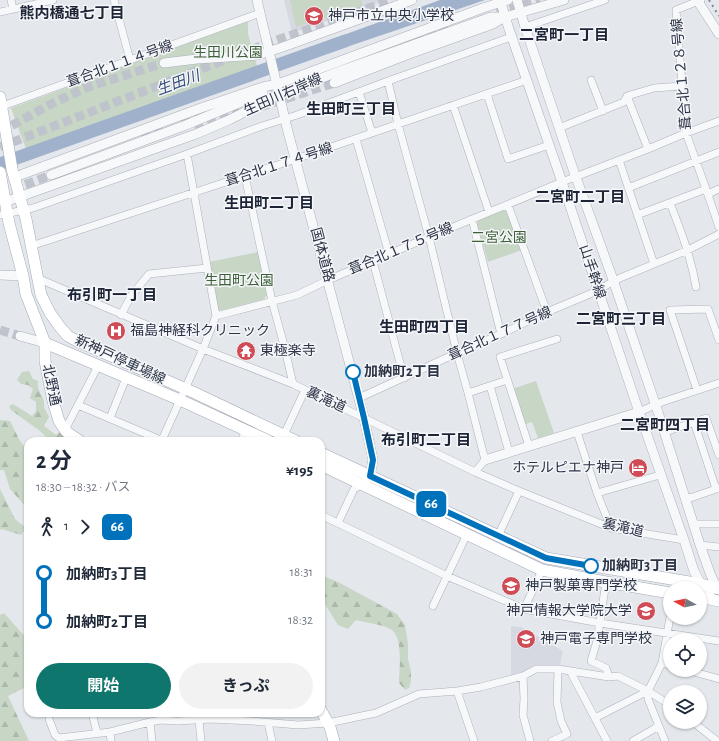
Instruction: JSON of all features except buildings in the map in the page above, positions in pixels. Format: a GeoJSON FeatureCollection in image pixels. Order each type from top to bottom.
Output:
{"type":"FeatureCollection","features":[{"type":"Feature","properties":{"kind":"main road","name":"新神戸停車場線"},"geometry":{"type":"LineString","coordinates":[[0,104],[13,174],[20,197],[41,295],[50,313],[60,327],[68,336],[77,341],[288,437]]}},
{"type":"Feature","properties":{"kind":"main road"},"geometry":{"type":"LineString","coordinates":[[13,174],[1,178],[4,214],[26,294],[45,343],[68,336]]}},
{"type":"Feature","properties":{"kind":"main road","name":"新神戸停車場線"},"geometry":{"type":"LineString","coordinates":[[45,343],[180,400],[260,437]]}},
{"type":"Feature","properties":{"kind":"main road","name":"北野通"},"geometry":{"type":"LineString","coordinates":[[45,343],[44,361],[53,401],[60,422],[65,430],[74,437]]}},
{"type":"Feature","properties":{"kind":"main road"},"geometry":{"type":"LineString","coordinates":[[325,455],[546,558],[683,581]]}},
{"type":"Feature","properties":{"kind":"main road"},"geometry":{"type":"LineString","coordinates":[[325,467],[542,570],[663,592]]}},
{"type":"Feature","properties":{"kind":"main road"},"geometry":{"type":"LineString","coordinates":[[707,586],[719,589]]}},
{"type":"Feature","properties":{"kind":"main road"},"geometry":{"type":"LineString","coordinates":[[707,599],[717,602]]}},
{"type":"Feature","properties":{"kind":"main road"},"geometry":{"type":"LineString","coordinates":[[325,717],[330,727],[334,741]]}},
{"type":"Feature","properties":{"kind":"street"},"geometry":{"type":"LineString","coordinates":[[11,0],[13,9]]}},
{"type":"Feature","properties":{"kind":"street"},"geometry":{"type":"LineString","coordinates":[[0,12],[50,0]]}},
{"type":"Feature","properties":{"kind":"street"},"geometry":{"type":"LineString","coordinates":[[114,0],[130,60]]}},
{"type":"Feature","properties":{"kind":"street","name":"国体道路"},"geometry":{"type":"LineString","coordinates":[[257,0],[296,159],[364,418],[373,460],[370,476]]}},
{"type":"Feature","properties":{"kind":"street"},"geometry":{"type":"LineString","coordinates":[[164,63],[270,54],[412,0]]}},
{"type":"Feature","properties":{"kind":"street","name":"山手幹線"},"geometry":{"type":"LineString","coordinates":[[517,0],[558,128],[656,405],[700,545],[712,578],[719,589]]}},
{"type":"Feature","properties":{"kind":"street","name":"生田川右岸線"},"geometry":{"type":"LineString","coordinates":[[3,203],[196,134],[280,94],[340,71],[491,17],[505,17],[564,0]]}},
{"type":"Feature","properties":{"kind":"street"},"geometry":{"type":"LineString","coordinates":[[525,27],[605,0]]}},
{"type":"Feature","properties":{"kind":"street"},"geometry":{"type":"LineString","coordinates":[[699,0],[719,34]]}},
{"type":"Feature","properties":{"kind":"street","name":"葺合北１２８号線"},"geometry":{"type":"LineString","coordinates":[[699,0],[676,10],[686,133],[719,227]]}},
{"type":"Feature","properties":{"kind":"street","name":"山手幹線"},"geometry":{"type":"LineString","coordinates":[[503,1],[505,17],[511,37],[562,182],[638,412],[694,571],[699,581]]}},
{"type":"Feature","properties":{"kind":"street","name":"生田川右岸線"},"geometry":{"type":"LineString","coordinates":[[277,81],[503,1]]}},
{"type":"Feature","properties":{"kind":"street","name":"葺合北１１４号線"},"geometry":{"type":"LineString","coordinates":[[0,104],[130,60],[260,13]]}},
{"type":"Feature","properties":{"kind":"street"},"geometry":{"type":"LineString","coordinates":[[334,83],[493,24],[505,17]]}},
{"type":"Feature","properties":{"kind":"street"},"geometry":{"type":"LineString","coordinates":[[4,214],[33,208],[262,126],[286,119],[511,37]]}},
{"type":"Feature","properties":{"kind":"street","name":"葺合北１７４号線"},"geometry":{"type":"LineString","coordinates":[[31,246],[356,139],[527,80]]}},
{"type":"Feature","properties":{"kind":"street"},"geometry":{"type":"LineString","coordinates":[[591,80],[603,111]]}},
{"type":"Feature","properties":{"kind":"street"},"geometry":{"type":"LineString","coordinates":[[13,174],[23,174],[277,81]]}},
{"type":"Feature","properties":{"kind":"street"},"geometry":{"type":"LineString","coordinates":[[51,175],[186,125],[265,92],[277,81]]}},
{"type":"Feature","properties":{"kind":"street"},"geometry":{"type":"LineString","coordinates":[[388,81],[398,124],[429,236],[457,353],[485,460]]}},
{"type":"Feature","properties":{"kind":"street"},"geometry":{"type":"LineString","coordinates":[[558,128],[624,102],[627,96],[654,88],[682,86]]}},
{"type":"Feature","properties":{"kind":"street"},"geometry":{"type":"LineString","coordinates":[[359,92],[372,133]]}},
{"type":"Feature","properties":{"kind":"street"},"geometry":{"type":"LineString","coordinates":[[487,94],[508,159],[549,145]]}},
{"type":"Feature","properties":{"kind":"street"},"geometry":{"type":"LineString","coordinates":[[627,96],[648,149]]}},
{"type":"Feature","properties":{"kind":"street"},"geometry":{"type":"LineString","coordinates":[[453,105],[489,212]]}},
{"type":"Feature","properties":{"kind":"street","name":"葺合北１７５号線"},"geometry":{"type":"LineString","coordinates":[[216,316],[298,295],[328,280],[429,236],[719,120]]}},
{"type":"Feature","properties":{"kind":"street"},"geometry":{"type":"LineString","coordinates":[[356,139],[389,254]]}},
{"type":"Feature","properties":{"kind":"street"},"geometry":{"type":"LineString","coordinates":[[628,188],[719,152]]}},
{"type":"Feature","properties":{"kind":"street"},"geometry":{"type":"LineString","coordinates":[[164,437],[216,316],[206,268],[187,154]]}},
{"type":"Feature","properties":{"kind":"street"},"geometry":{"type":"LineString","coordinates":[[619,160],[654,264]]}},
{"type":"Feature","properties":{"kind":"street"},"geometry":{"type":"LineString","coordinates":[[245,176],[272,302],[293,384]]}},
{"type":"Feature","properties":{"kind":"street"},"geometry":{"type":"LineString","coordinates":[[637,215],[707,191],[719,189]]}},
{"type":"Feature","properties":{"kind":"street"},"geometry":{"type":"LineString","coordinates":[[670,203],[688,250],[694,272],[696,287]]}},
{"type":"Feature","properties":{"kind":"street"},"geometry":{"type":"LineString","coordinates":[[508,205],[547,312]]}},
{"type":"Feature","properties":{"kind":"street"},"geometry":{"type":"LineString","coordinates":[[472,219],[501,334]]}},
{"type":"Feature","properties":{"kind":"street","name":"葺合北１７７号線"},"geometry":{"type":"LineString","coordinates":[[359,398],[547,312],[590,294],[613,282],[688,250],[719,234]]}},
{"type":"Feature","properties":{"kind":"street"},"geometry":{"type":"LineString","coordinates":[[373,261],[404,378]]}},
{"type":"Feature","properties":{"kind":"street"},"geometry":{"type":"LineString","coordinates":[[121,315],[131,296],[149,274],[206,268]]}},
{"type":"Feature","properties":{"kind":"street"},"geometry":{"type":"LineString","coordinates":[[0,275],[22,276]]}},
{"type":"Feature","properties":{"kind":"street","name":"裏滝道"},"geometry":{"type":"LineString","coordinates":[[37,278],[203,349],[293,384],[474,472],[520,491],[612,528],[684,540]]}},
{"type":"Feature","properties":{"kind":"street"},"geometry":{"type":"LineString","coordinates":[[697,390],[670,310],[708,309],[719,340]]}},
{"type":"Feature","properties":{"kind":"street"},"geometry":{"type":"LineString","coordinates":[[20,336],[45,343]]}},
{"type":"Feature","properties":{"kind":"street"},"geometry":{"type":"LineString","coordinates":[[529,446],[500,357],[557,339]]}},
{"type":"Feature","properties":{"kind":"street"},"geometry":{"type":"LineString","coordinates":[[65,430],[98,366]]}},
{"type":"Feature","properties":{"kind":"street"},"geometry":{"type":"LineString","coordinates":[[110,418],[126,378]]}},
{"type":"Feature","properties":{"kind":"street"},"geometry":{"type":"LineString","coordinates":[[468,393],[507,380]]}},
{"type":"Feature","properties":{"kind":"street"},"geometry":{"type":"LineString","coordinates":[[474,472],[485,460],[638,412],[719,383]]}},
{"type":"Feature","properties":{"kind":"street"},"geometry":{"type":"LineString","coordinates":[[490,386],[509,452]]}},
{"type":"Feature","properties":{"kind":"street"},"geometry":{"type":"LineString","coordinates":[[284,435],[305,390]]}},
{"type":"Feature","properties":{"kind":"street"},"geometry":{"type":"LineString","coordinates":[[78,404],[153,437]]}},
{"type":"Feature","properties":{"kind":"street"},"geometry":{"type":"LineString","coordinates":[[664,432],[706,418],[719,455]]}},
{"type":"Feature","properties":{"kind":"street"},"geometry":{"type":"LineString","coordinates":[[685,498],[693,497],[717,488],[694,422]]}},
{"type":"Feature","properties":{"kind":"street"},"geometry":{"type":"LineString","coordinates":[[243,437],[246,431]]}},
{"type":"Feature","properties":{"kind":"street"},"geometry":{"type":"LineString","coordinates":[[576,432],[597,493],[612,528]]}},
{"type":"Feature","properties":{"kind":"street"},"geometry":{"type":"LineString","coordinates":[[597,493],[660,475]]}},
{"type":"Feature","properties":{"kind":"street"},"geometry":{"type":"LineString","coordinates":[[338,523],[354,489],[370,476]]}},
{"type":"Feature","properties":{"kind":"street"},"geometry":{"type":"LineString","coordinates":[[498,536],[520,491]]}},
{"type":"Feature","properties":{"kind":"street"},"geometry":{"type":"LineString","coordinates":[[325,517],[447,576],[524,609],[663,633]]}},
{"type":"Feature","properties":{"kind":"street"},"geometry":{"type":"LineString","coordinates":[[693,524],[719,524]]}},
{"type":"Feature","properties":{"kind":"street"},"geometry":{"type":"LineString","coordinates":[[433,606],[467,534]]}},
{"type":"Feature","properties":{"kind":"street"},"geometry":{"type":"LineString","coordinates":[[700,545],[719,547]]}},
{"type":"Feature","properties":{"kind":"street"},"geometry":{"type":"LineString","coordinates":[[524,609],[542,570]]}},
{"type":"Feature","properties":{"kind":"street"},"geometry":{"type":"LineString","coordinates":[[606,582],[597,641],[591,661],[606,668],[609,677]]}},
{"type":"Feature","properties":{"kind":"street","name":"山手幹線"},"geometry":{"type":"LineString","coordinates":[[707,591],[717,602]]}},
{"type":"Feature","properties":{"kind":"street"},"geometry":{"type":"LineString","coordinates":[[707,639],[719,641]]}},
{"type":"Feature","properties":{"kind":"street"},"geometry":{"type":"LineString","coordinates":[[663,657],[662,663],[648,691],[648,699],[665,741]]}},
{"type":"Feature","properties":{"kind":"street"},"geometry":{"type":"LineString","coordinates":[[218,717],[298,725],[328,723],[376,714],[419,694],[457,691],[480,687],[523,676],[536,669],[558,669],[609,677],[618,676],[663,701]]}},
{"type":"Feature","properties":{"kind":"street"},"geometry":{"type":"LineString","coordinates":[[552,741],[567,734],[561,721],[556,702],[558,669]]}},
{"type":"Feature","properties":{"kind":"street"},"geometry":{"type":"LineString","coordinates":[[570,671],[607,741]]}},
{"type":"Feature","properties":{"kind":"street"},"geometry":{"type":"LineString","coordinates":[[523,676],[523,716],[530,741]]}},
{"type":"Feature","properties":{"kind":"street"},"geometry":{"type":"LineString","coordinates":[[707,676],[719,679]]}},
{"type":"Feature","properties":{"kind":"street"},"geometry":{"type":"LineString","coordinates":[[457,691],[474,741]]}},
{"type":"Feature","properties":{"kind":"street"},"geometry":{"type":"LineString","coordinates":[[595,718],[648,691]]}},
{"type":"Feature","properties":{"kind":"street"},"geometry":{"type":"LineString","coordinates":[[93,717],[97,733]]}},
{"type":"Feature","properties":{"kind":"street"},"geometry":{"type":"LineString","coordinates":[[49,719],[55,735],[59,738],[110,732],[161,720],[199,720],[207,717]]}},
{"type":"Feature","properties":{"kind":"street"},"geometry":{"type":"LineString","coordinates":[[199,720],[201,741]]}},
{"type":"Feature","properties":{"kind":"street"},"geometry":{"type":"LineString","coordinates":[[150,722],[152,741]]}},
{"type":"Feature","properties":{"kind":"street"},"geometry":{"type":"LineString","coordinates":[[268,723],[272,741]]}},
{"type":"Feature","properties":{"kind":"street"},"geometry":{"type":"LineString","coordinates":[[633,741],[659,726]]}},
{"type":"Feature","properties":{"kind":"street"},"geometry":{"type":"LineString","coordinates":[[701,729],[717,741]]}},
{"type":"Feature","properties":{"kind":"street"},"geometry":{"type":"LineString","coordinates":[[110,732],[111,741]]}},
{"type":"Feature","properties":{"kind":"shaded area","name":"神戸市立中央小学校"},"geometry":{"type":"Polygon","coordinates":[[[284,0],[387,0],[292,33],[284,0]]]}},
{"type":"Feature","properties":{"kind":"shaded area","name":"神戸電子専門学校"},"geometry":{"type":"Polygon","coordinates":[[[511,626],[521,627],[563,651],[560,665],[534,665],[521,673],[511,676],[511,626]]]}},
{"type":"Feature","properties":{"kind":"green space","name":"神戸市立中央小学校"},"geometry":{"type":"Polygon","coordinates":[[[290,0],[361,0],[363,6],[296,27],[290,0]]]}},
{"type":"Feature","properties":{"kind":"green space","name":"生田川公園"},"geometry":{"type":"Polygon","coordinates":[[[248,21],[248,34],[257,66],[26,149],[11,108],[248,21]]]}},
{"type":"Feature","properties":{"kind":"green space","name":"二宮公園"},"geometry":{"type":"Polygon","coordinates":[[[504,208],[506,209],[522,250],[488,262],[477,223],[480,218],[504,208]]]}},
{"type":"Feature","properties":{"kind":"green space","name":"生田町公園"},"geometry":{"type":"Polygon","coordinates":[[[258,252],[267,295],[264,299],[220,311],[217,310],[209,262],[258,252]]]}},
{"type":"Feature","properties":{"kind":"green space"},"geometry":{"type":"Polygon","coordinates":[[[29,371],[33,379],[38,381],[38,388],[49,417],[44,426],[56,435],[60,432],[69,437],[46,437],[11,410],[9,406],[13,404],[32,416],[36,411],[36,402],[30,398],[33,389],[28,385],[21,384],[17,380],[22,372],[29,371]]]}},
{"type":"Feature","properties":{"kind":"green space"},"geometry":{"type":"Polygon","coordinates":[[[536,381],[554,433],[538,438],[532,422],[523,425],[512,389],[536,381]]]}},
{"type":"Feature","properties":{"kind":"green space"},"geometry":{"type":"Polygon","coordinates":[[[0,420],[10,421],[24,446],[24,505],[10,489],[4,470],[0,470],[0,420]]]}},
{"type":"Feature","properties":{"kind":"green space"},"geometry":{"type":"Polygon","coordinates":[[[0,489],[15,519],[24,526],[24,531],[21,535],[2,529],[0,530],[0,489]]]}},
{"type":"Feature","properties":{"kind":"green space"},"geometry":{"type":"Polygon","coordinates":[[[325,577],[338,582],[397,614],[405,625],[408,644],[408,659],[411,671],[409,688],[405,690],[399,683],[399,646],[397,638],[390,629],[356,620],[348,629],[338,625],[325,604],[325,577]]]}},
{"type":"Feature","properties":{"kind":"green space"},"geometry":{"type":"Polygon","coordinates":[[[4,613],[24,636],[24,688],[8,696],[29,741],[0,741],[0,615],[4,613]]]}},
{"type":"Feature","properties":{"kind":"water"},"geometry":{"type":"Polygon","coordinates":[[[440,0],[485,0],[329,53],[327,41],[440,0]]]}},
{"type":"Feature","properties":{"kind":"waterway","name":"生田川"},"geometry":{"type":"LineString","coordinates":[[0,164],[345,41]]}},
{"type":"Feature","properties":{"kind":"tunnel"},"geometry":{"type":"LineString","coordinates":[[0,147],[263,45],[392,0]]}},
{"type":"Feature","properties":{"kind":"tunnel"},"geometry":{"type":"LineString","coordinates":[[497,13],[540,0]]}},
{"type":"Feature","properties":{"kind":"tunnel"},"geometry":{"type":"LineString","coordinates":[[401,42],[452,27]]}},
{"type":"Feature","properties":{"kind":"tunnel"},"geometry":{"type":"LineString","coordinates":[[0,132],[49,105],[88,87],[164,63]]}},
{"type":"Feature","properties":{"kind":"tunnel"},"geometry":{"type":"LineString","coordinates":[[260,107],[334,83]]}},
{"type":"Feature","properties":{"kind":"tunnel"},"geometry":{"type":"LineString","coordinates":[[257,96],[284,86]]}},
{"type":"Feature","properties":{"kind":"tunnel"},"geometry":{"type":"LineString","coordinates":[[181,120],[218,108]]}},
{"type":"Feature","properties":{"kind":"tunnel"},"geometry":{"type":"LineString","coordinates":[[194,125],[240,112]]}},
{"type":"Feature","properties":{"kind":"tunnel"},"geometry":{"type":"LineString","coordinates":[[141,133],[168,129]]}},
{"type":"Feature","properties":{"kind":"tunnel"},"geometry":{"type":"LineString","coordinates":[[0,194],[51,175]]}},
{"type":"Feature","properties":{"kind":"tunnel"},"geometry":{"type":"LineString","coordinates":[[0,330],[20,336]]}},
{"type":"Feature","properties":{"kind":"railway"},"geometry":{"type":"LineString","coordinates":[[709,0],[719,16]]}},
{"type":"Feature","properties":{"kind":"bus line","name":"66"},"geometry":{"type":"LineString","coordinates":[[353,372],[373,460],[370,476],[546,558],[591,566]]}},
{"type":"Feature","properties":{"kind":"place","name":"神戸市立中央小学校"},"geometry":{"type":"Point","coordinates":[314,16]}},
{"type":"Feature","properties":{"kind":"place","name":"福島神経科クリニック"},"geometry":{"type":"Point","coordinates":[116,331]}},
{"type":"Feature","properties":{"kind":"place","name":"東極楽寺"},"geometry":{"type":"Point","coordinates":[246,351]}},
{"type":"Feature","properties":{"kind":"place","name":"加納町2丁目"},"geometry":{"type":"Point","coordinates":[353,372]}},
{"type":"Feature","properties":{"kind":"place","name":"ホテルピエナ神戸"},"geometry":{"type":"Point","coordinates":[638,468]}},
{"type":"Feature","properties":{"kind":"place","name":"加納町3丁目"},"geometry":{"type":"Point","coordinates":[591,566]}},
{"type":"Feature","properties":{"kind":"place","name":"神戸製菓専門学校"},"geometry":{"type":"Point","coordinates":[511,586]}},
{"type":"Feature","properties":{"kind":"place","name":"神戸情報大学院大学"},"geometry":{"type":"Point","coordinates":[646,611]}},
{"type":"Feature","properties":{"kind":"place","name":"神戸電子専門学校"},"geometry":{"type":"Point","coordinates":[526,639]}},
{"type":"Feature","properties":{"kind":"district","name":"熊内橋通七丁目"},"geometry":{"type":"Point","coordinates":[72,13]}},
{"type":"Feature","properties":{"kind":"district","name":"二宮町一丁目"},"geometry":{"type":"Point","coordinates":[564,35]}},
{"type":"Feature","properties":{"kind":"district","name":"生田町三丁目"},"geometry":{"type":"Point","coordinates":[351,109]}},
{"type":"Feature","properties":{"kind":"district","name":"二宮町二丁目"},"geometry":{"type":"Point","coordinates":[580,197]}},
{"type":"Feature","properties":{"kind":"district","name":"生田町二丁目"},"geometry":{"type":"Point","coordinates":[269,203]}},
{"type":"Feature","properties":{"kind":"district","name":"布引町一丁目"},"geometry":{"type":"Point","coordinates":[112,295]}},
{"type":"Feature","properties":{"kind":"district","name":"二宮町三丁目"},"geometry":{"type":"Point","coordinates":[621,319]}},
{"type":"Feature","properties":{"kind":"district","name":"生田町四丁目"},"geometry":{"type":"Point","coordinates":[424,327]}},
{"type":"Feature","properties":{"kind":"district","name":"二宮町四丁目"},"geometry":{"type":"Point","coordinates":[665,425]}},
{"type":"Feature","properties":{"kind":"district","name":"布引町二丁目"},"geometry":{"type":"Point","coordinates":[426,440]}}]}
